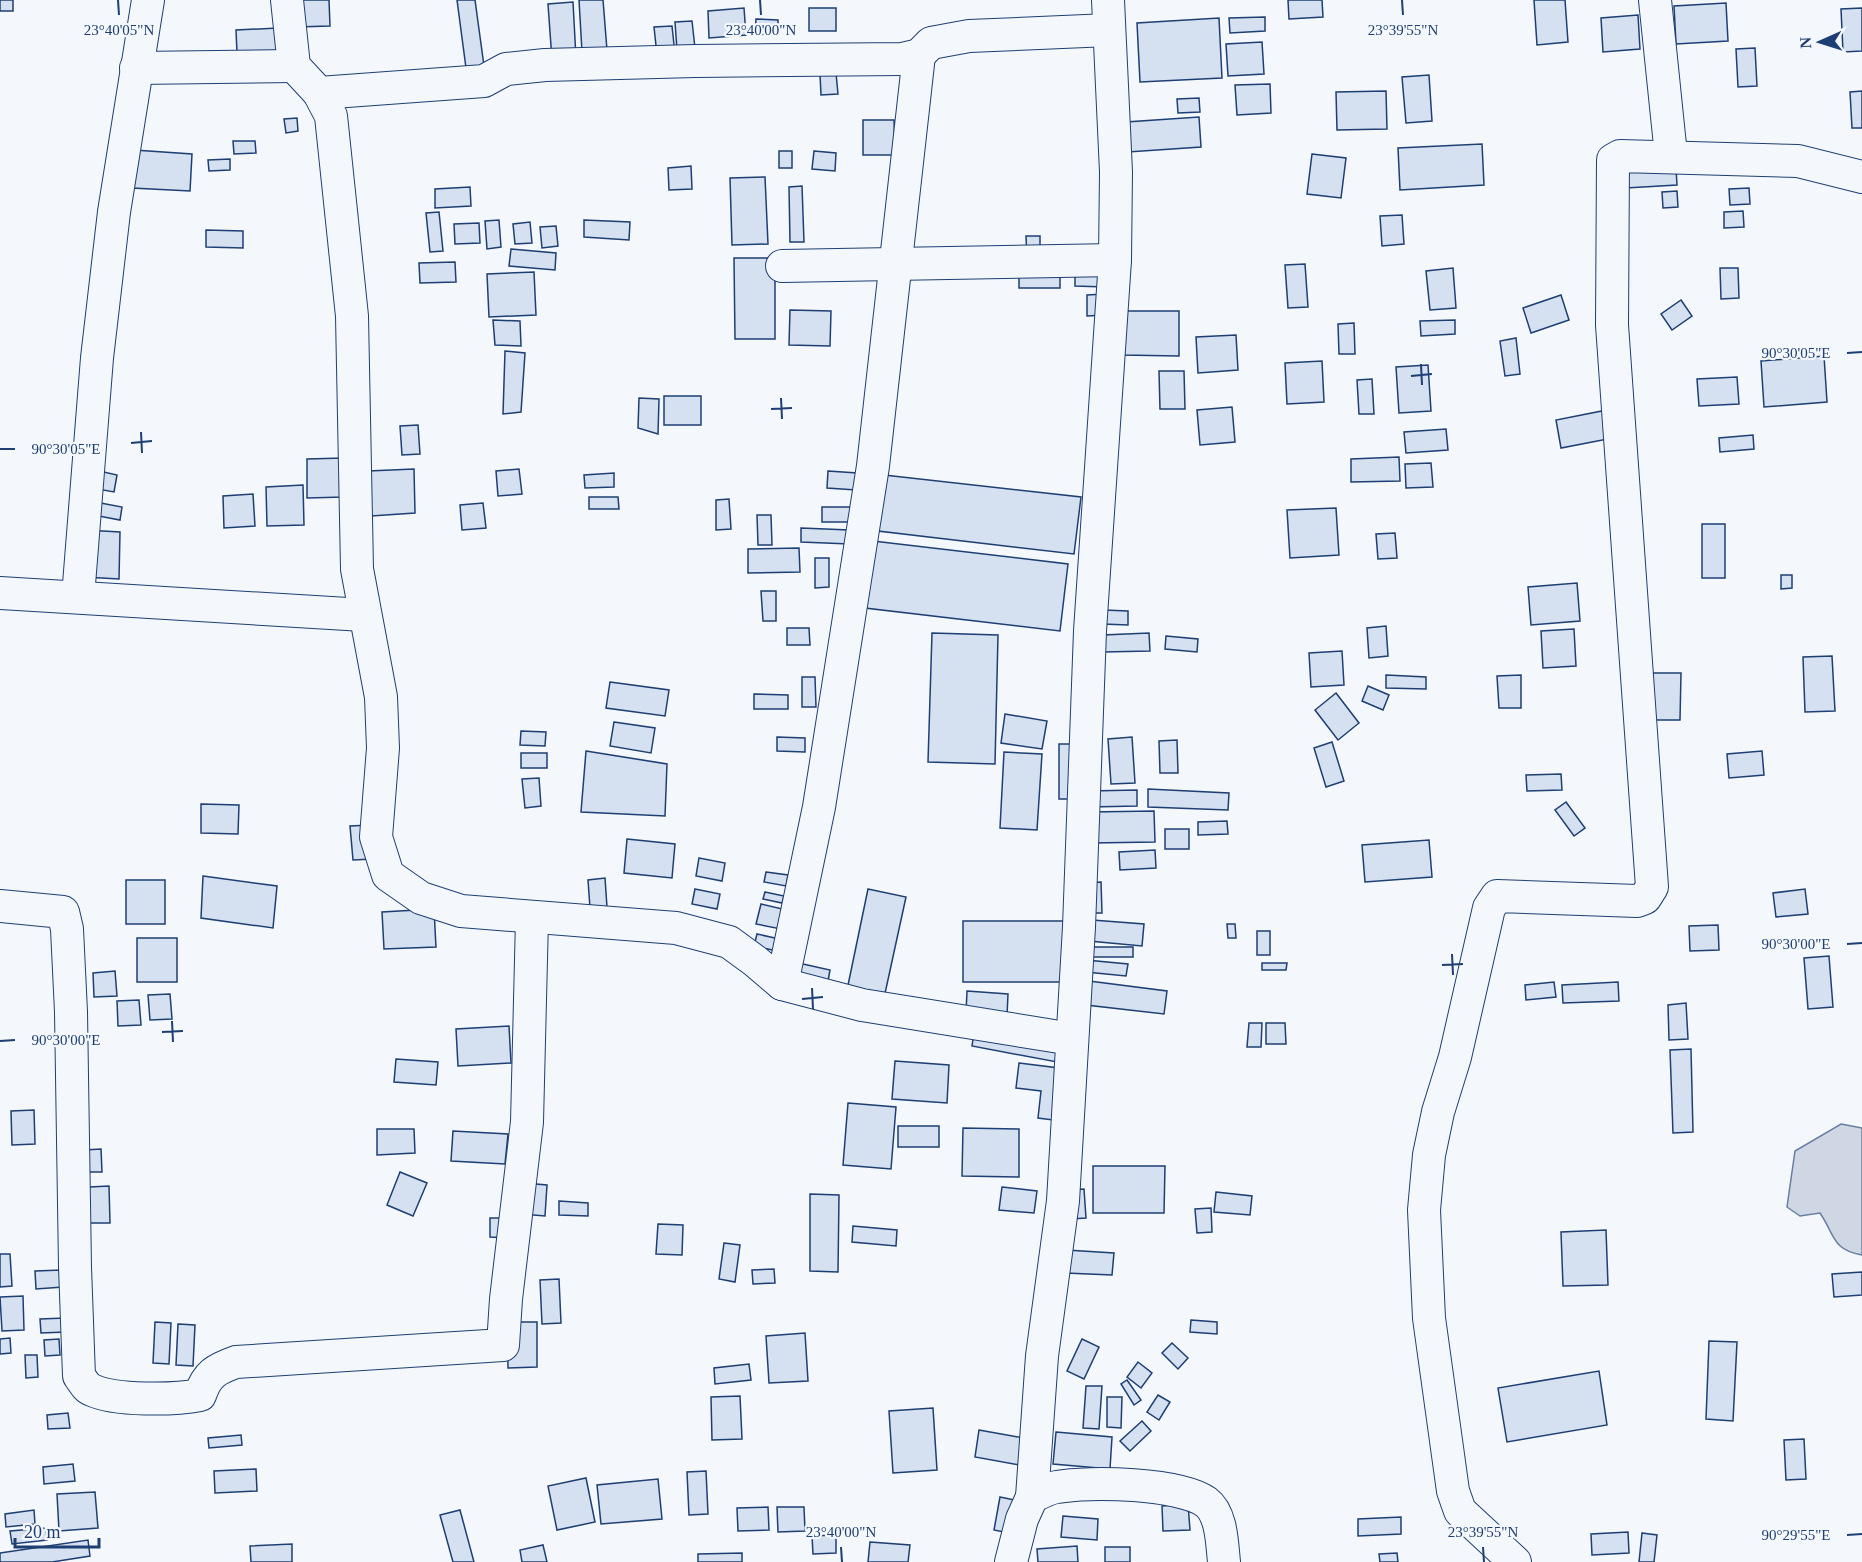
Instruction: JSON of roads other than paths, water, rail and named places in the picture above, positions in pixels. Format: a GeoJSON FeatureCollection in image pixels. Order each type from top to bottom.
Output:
{"type":"FeatureCollection","features":[{"type":"Feature","properties":{"kind":"street"},"geometry":{"type":"LineString","coordinates":[[78,597],[97,358],[114,212],[148,0]]}},
{"type":"Feature","properties":{"kind":"street"},"geometry":{"type":"LineString","coordinates":[[287,0],[294,66],[319,93],[331,116],[352,316],[357,569],[381,697],[383,748],[376,837],[388,875],[421,898],[461,911],[532,919],[676,928],[729,942],[782,984],[862,1005],[1072,1039]]}},
{"type":"Feature","properties":{"kind":"street"},"geometry":{"type":"LineString","coordinates":[[1655,0],[1671,155]]}},
{"type":"Feature","properties":{"kind":"street"},"geometry":{"type":"LineString","coordinates":[[319,93],[484,81],[506,69],[545,65],[695,61],[902,60],[919,55],[931,43],[1108,15],[1116,172],[1115,260],[1090,631],[1079,927],[1063,1201],[1042,1356],[1032,1497],[1022,1519],[1011,1562]]}},
{"type":"Feature","properties":{"kind":"street"},"geometry":{"type":"LineString","coordinates":[[782,984],[819,807],[873,466],[919,55]]}},
{"type":"Feature","properties":{"kind":"street"},"geometry":{"type":"LineString","coordinates":[[136,68],[294,66]]}},
{"type":"Feature","properties":{"kind":"street"},"geometry":{"type":"LineString","coordinates":[[1515,1562],[1460,1511],[1453,1491],[1424,1264],[1424,1210],[1429,1155],[1489,908],[1497,896],[1637,901],[1645,898],[1652,887],[1612,325],[1613,160],[1620,156],[1671,155],[1798,161],[1862,177]]}},
{"type":"Feature","properties":{"kind":"street"},"geometry":{"type":"LineString","coordinates":[[782,266],[897,266],[1115,260]]}},
{"type":"Feature","properties":{"kind":"street"},"geometry":{"type":"LineString","coordinates":[[0,593],[364,615]]}},
{"type":"Feature","properties":{"kind":"street"},"geometry":{"type":"LineString","coordinates":[[0,906],[63,912],[67,929],[75,1267],[80,1376],[89,1389],[106,1394],[144,1397],[200,1395],[205,1380],[216,1369],[236,1362],[503,1345],[507,1288],[527,1122],[532,919]]}},
{"type":"Feature","properties":{"kind":"street"},"geometry":{"type":"LineString","coordinates":[[1032,1497],[1056,1487],[1108,1484],[1186,1493],[1208,1503],[1218,1522],[1224,1562]]}}]}
